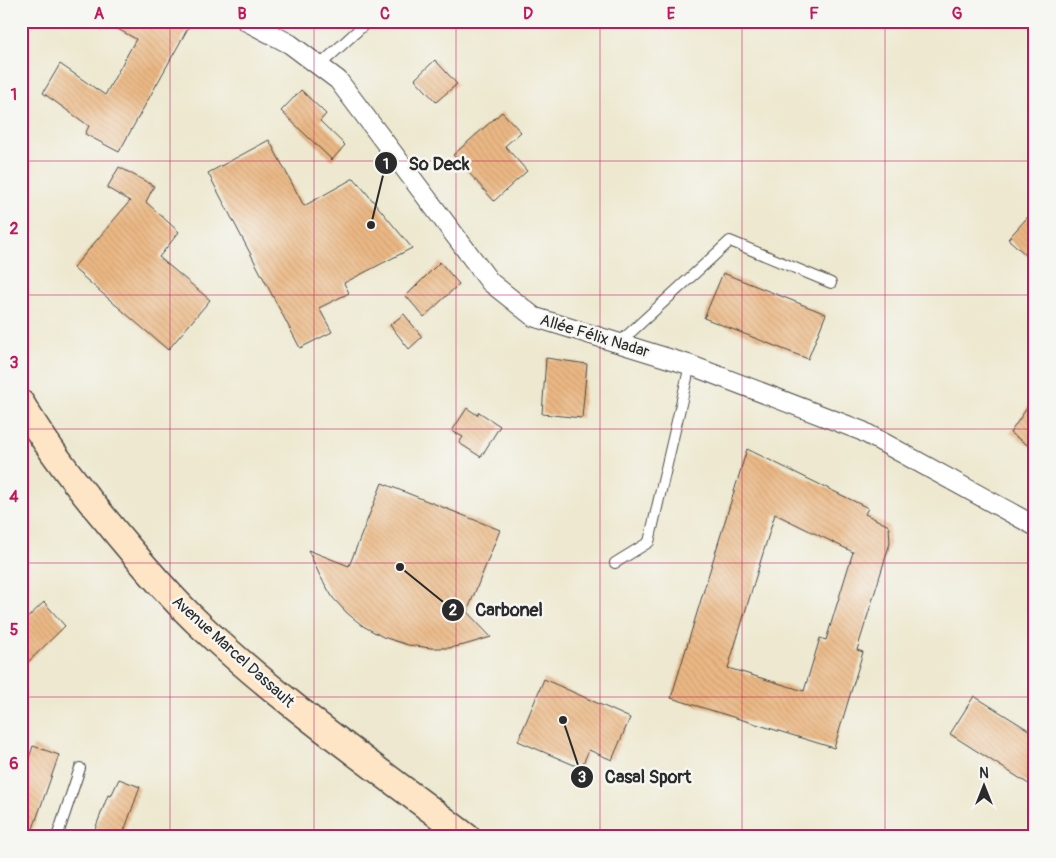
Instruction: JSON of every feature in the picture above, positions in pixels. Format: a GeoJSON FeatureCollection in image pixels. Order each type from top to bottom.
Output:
{"type":"FeatureCollection","features":[{"type":"Feature","properties":{"kind":"main road","name":"Avenue Marcel Dassault"},"geometry":{"type":"LineString","coordinates":[[21,403],[49,447],[90,502],[146,568],[201,626],[303,713],[467,837]]}},
{"type":"Feature","properties":{"kind":"street","name":"Allée Félix Nadar"},"geometry":{"type":"LineString","coordinates":[[246,21],[290,44],[338,80],[490,282],[534,317],[690,365],[862,431],[1035,526]]}},
{"type":"Feature","properties":{"kind":"lane"},"geometry":{"type":"LineString","coordinates":[[319,66],[368,21]]}},
{"type":"Feature","properties":{"kind":"lane"},"geometry":{"type":"LineString","coordinates":[[619,343],[730,241],[831,282]]}},
{"type":"Feature","properties":{"kind":"lane"},"geometry":{"type":"LineString","coordinates":[[615,563],[649,542],[690,365]]}},
{"type":"Feature","properties":{"kind":"lane"},"geometry":{"type":"LineString","coordinates":[[57,837],[80,768]]}},
{"type":"Feature","properties":{"kind":"building"},"geometry":{"type":"Polygon","coordinates":[[[103,21],[192,21],[119,152],[85,134],[89,126],[43,93],[60,64],[105,95],[136,39],[103,21]]]}},
{"type":"Feature","properties":{"kind":"building"},"geometry":{"type":"Polygon","coordinates":[[[435,60],[457,84],[436,102],[415,79],[435,60]]]}},
{"type":"Feature","properties":{"kind":"building"},"geometry":{"type":"Polygon","coordinates":[[[301,90],[326,114],[320,121],[345,145],[332,160],[281,111],[301,90]]]}},
{"type":"Feature","properties":{"kind":"building"},"geometry":{"type":"Polygon","coordinates":[[[502,112],[521,132],[505,146],[527,171],[494,201],[453,155],[502,112]]]}},
{"type":"Feature","properties":{"kind":"building"},"geometry":{"type":"Polygon","coordinates":[[[269,140],[304,206],[354,178],[412,248],[344,283],[349,293],[319,308],[332,332],[300,348],[208,173],[269,140]]]}},
{"type":"Feature","properties":{"kind":"building"},"geometry":{"type":"Polygon","coordinates":[[[119,167],[154,186],[146,202],[179,232],[159,257],[210,300],[168,350],[73,268],[130,201],[107,188],[119,167]]]}},
{"type":"Feature","properties":{"kind":"building"},"geometry":{"type":"Polygon","coordinates":[[[1035,209],[1035,263],[1008,239],[1035,209]]]}},
{"type":"Feature","properties":{"kind":"building"},"geometry":{"type":"Polygon","coordinates":[[[440,262],[459,284],[424,317],[406,296],[440,262]]]}},
{"type":"Feature","properties":{"kind":"building"},"geometry":{"type":"Polygon","coordinates":[[[723,273],[826,314],[808,359],[704,318],[723,273]]]}},
{"type":"Feature","properties":{"kind":"building"},"geometry":{"type":"Polygon","coordinates":[[[404,314],[422,337],[409,349],[390,325],[404,314]]]}},
{"type":"Feature","properties":{"kind":"building"},"geometry":{"type":"Polygon","coordinates":[[[546,358],[587,364],[582,418],[542,414],[546,358]]]}},
{"type":"Feature","properties":{"kind":"building"},"geometry":{"type":"Polygon","coordinates":[[[1035,396],[1035,450],[1010,433],[1035,396]]]}},
{"type":"Feature","properties":{"kind":"building"},"geometry":{"type":"Polygon","coordinates":[[[467,408],[477,415],[479,412],[500,426],[481,457],[459,443],[463,437],[452,431],[467,408]]]}},
{"type":"Feature","properties":{"kind":"building"},"geometry":{"type":"Polygon","coordinates":[[[747,449],[868,508],[865,514],[889,526],[890,543],[857,650],[863,652],[834,748],[671,698],[747,449]],[[775,514],[728,668],[804,691],[820,638],[826,640],[853,552],[775,514]]]}},
{"type":"Feature","properties":{"kind":"building"},"geometry":{"type":"Polygon","coordinates":[[[382,483],[500,530],[467,612],[491,637],[449,648],[408,645],[383,637],[363,626],[333,598],[308,550],[349,566],[382,483]]]}},
{"type":"Feature","properties":{"kind":"building"},"geometry":{"type":"Polygon","coordinates":[[[44,602],[65,626],[21,669],[21,632],[28,625],[24,621],[44,602]]]}},
{"type":"Feature","properties":{"kind":"building"},"geometry":{"type":"Polygon","coordinates":[[[544,679],[630,718],[612,760],[589,750],[581,768],[518,741],[544,679]]]}},
{"type":"Feature","properties":{"kind":"building"},"geometry":{"type":"Polygon","coordinates":[[[974,696],[1035,734],[1035,788],[950,734],[974,696]]]}},
{"type":"Feature","properties":{"kind":"building"},"geometry":{"type":"Polygon","coordinates":[[[33,746],[59,755],[30,837],[21,837],[21,768],[26,757],[29,758],[33,746]]]}},
{"type":"Feature","properties":{"kind":"building"},"geometry":{"type":"Polygon","coordinates":[[[119,779],[140,787],[122,837],[92,837],[108,795],[111,796],[119,779]]]}},
{"type":"Feature","properties":{"kind":"place","name":"So Deck"},"geometry":{"type":"Point","coordinates":[371,225]}},
{"type":"Feature","properties":{"kind":"place","name":"Carbonel"},"geometry":{"type":"Point","coordinates":[400,567]}},
{"type":"Feature","properties":{"kind":"place","name":"Casal Sport"},"geometry":{"type":"Point","coordinates":[563,720]}}]}
